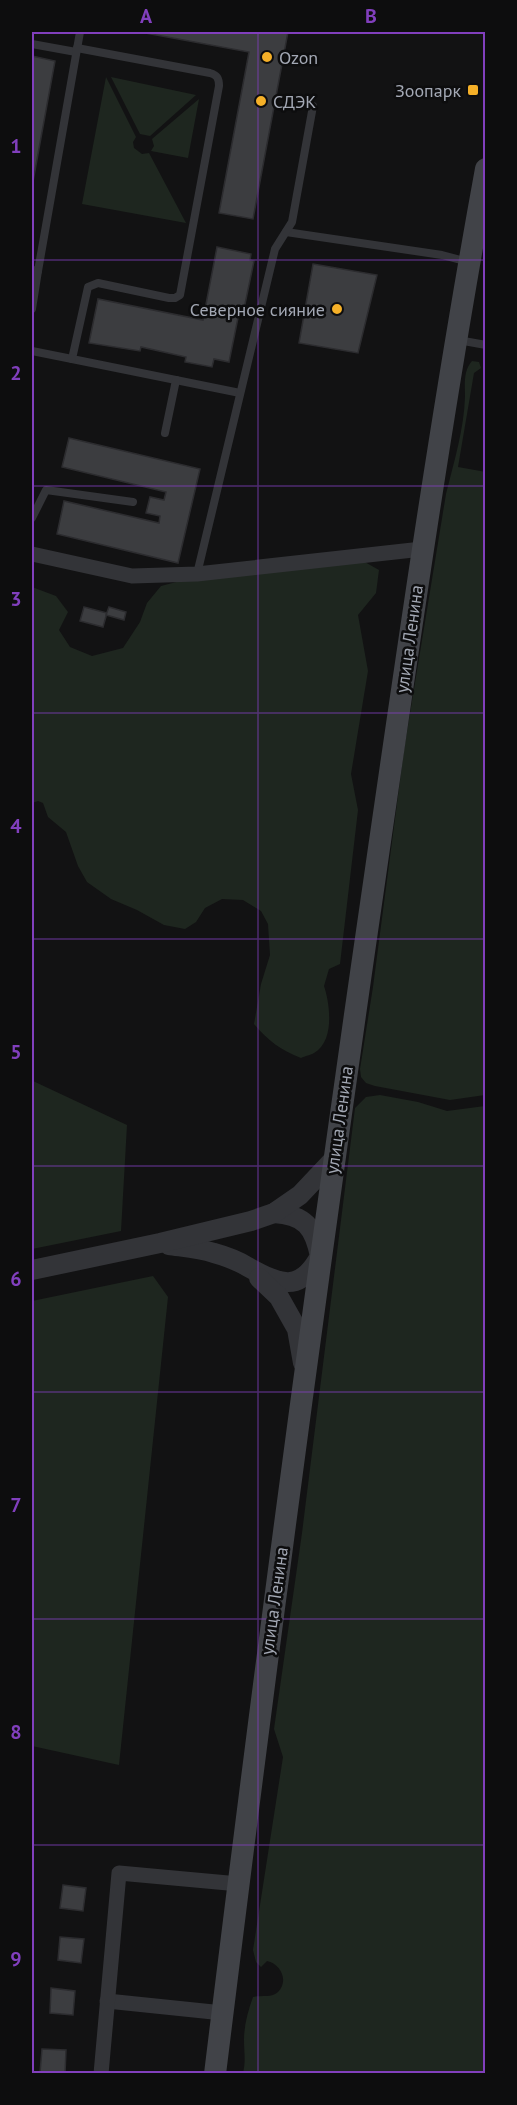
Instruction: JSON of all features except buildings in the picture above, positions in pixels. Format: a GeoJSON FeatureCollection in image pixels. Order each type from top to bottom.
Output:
{"type":"FeatureCollection","features":[{"type":"Feature","properties":{"kind":"main road","name":"улица Ленина"},"geometry":{"type":"LineString","coordinates":[[215,2073],[333,1161],[422,549],[486,169]]}},
{"type":"Feature","properties":{"kind":"street"},"geometry":{"type":"LineString","coordinates":[[32,554],[132,576],[197,574],[422,549]]}},
{"type":"Feature","properties":{"kind":"street"},"geometry":{"type":"LineString","coordinates":[[32,1270],[160,1243],[251,1221],[274,1213],[300,1195],[333,1161]]}},
{"type":"Feature","properties":{"kind":"street"},"geometry":{"type":"LineString","coordinates":[[160,1243],[213,1252],[246,1265],[268,1278],[285,1283],[302,1279],[313,1269],[320,1256],[316,1235],[304,1222],[289,1214],[274,1213]]}},
{"type":"Feature","properties":{"kind":"street"},"geometry":{"type":"LineString","coordinates":[[246,1265],[279,1297],[297,1329],[305,1373]]}},
{"type":"Feature","properties":{"kind":"street"},"geometry":{"type":"LineString","coordinates":[[101,2073],[119,1873],[239,1884]]}},
{"type":"Feature","properties":{"kind":"street"},"geometry":{"type":"LineString","coordinates":[[107,2001],[223,2013]]}},
{"type":"Feature","properties":{"kind":"lane"},"geometry":{"type":"LineString","coordinates":[[32,309],[35,270],[80,32]]}},
{"type":"Feature","properties":{"kind":"lane"},"geometry":{"type":"LineString","coordinates":[[32,44],[210,73],[219,79],[180,295],[169,298],[98,283],[88,286],[72,359]]}},
{"type":"Feature","properties":{"kind":"lane"},"geometry":{"type":"LineString","coordinates":[[197,574],[275,249],[292,222],[313,106]]}},
{"type":"Feature","properties":{"kind":"lane"},"geometry":{"type":"LineString","coordinates":[[286,232],[442,255],[469,262]]}},
{"type":"Feature","properties":{"kind":"lane"},"geometry":{"type":"LineString","coordinates":[[457,340],[486,345]]}},
{"type":"Feature","properties":{"kind":"lane"},"geometry":{"type":"LineString","coordinates":[[32,351],[240,393]]}},
{"type":"Feature","properties":{"kind":"lane"},"geometry":{"type":"LineString","coordinates":[[165,433],[176,380]]}},
{"type":"Feature","properties":{"kind":"lane"},"geometry":{"type":"LineString","coordinates":[[32,518],[46,490],[133,502]]}},
{"type":"Feature","properties":{"kind":"shaded area"},"geometry":{"type":"Polygon","coordinates":[[[106,77],[136,137],[133,142],[134,148],[142,154],[149,153],[186,223],[82,204],[106,77]]]}},
{"type":"Feature","properties":{"kind":"shaded area"},"geometry":{"type":"Polygon","coordinates":[[[111,77],[196,95],[150,136],[140,134],[111,77]]]}},
{"type":"Feature","properties":{"kind":"shaded area"},"geometry":{"type":"Polygon","coordinates":[[[199,99],[188,158],[151,151],[154,146],[152,139],[199,99]]]}},
{"type":"Feature","properties":{"kind":"shaded area"},"geometry":{"type":"Polygon","coordinates":[[[472,361],[479,362],[481,368],[474,373],[458,467],[486,472],[485,1095],[450,1100],[366,1083],[361,1077],[360,1069],[404,750],[446,494],[463,421],[466,374],[472,361]]]}},
{"type":"Feature","properties":{"kind":"shaded area"},"geometry":{"type":"Polygon","coordinates":[[[363,561],[379,570],[376,593],[358,615],[368,671],[351,774],[358,810],[340,964],[329,969],[324,986],[329,1012],[325,1040],[314,1053],[301,1058],[275,1044],[254,1024],[261,984],[270,955],[268,924],[261,911],[243,900],[222,899],[205,908],[196,922],[185,929],[164,925],[111,899],[87,882],[78,866],[66,832],[48,817],[43,803],[38,801],[32,803],[32,587],[56,596],[68,612],[59,630],[70,647],[92,656],[123,648],[140,622],[147,603],[161,586],[203,575],[363,561]]]}},
{"type":"Feature","properties":{"kind":"shaded area"},"geometry":{"type":"Polygon","coordinates":[[[32,1076],[33,1081],[127,1125],[121,1231],[32,1249],[32,1076]]]}},
{"type":"Feature","properties":{"kind":"shaded area"},"geometry":{"type":"Polygon","coordinates":[[[380,1095],[418,1102],[447,1111],[485,1106],[485,2073],[243,2073],[245,2029],[253,1997],[276,1994],[283,1983],[280,1969],[267,1961],[261,1967],[256,1962],[253,1950],[283,1757],[274,1729],[302,1533],[355,1108],[366,1097],[380,1095]]]}},
{"type":"Feature","properties":{"kind":"shaded area"},"geometry":{"type":"Polygon","coordinates":[[[153,1276],[168,1297],[119,1765],[32,1746],[32,1301],[153,1276]]]}},
{"type":"Feature","properties":{"kind":"place","name":"Ozon"},"geometry":{"type":"Point","coordinates":[267,57]}},
{"type":"Feature","properties":{"kind":"place","name":"Зоопарк"},"geometry":{"type":"Point","coordinates":[473,90]}},
{"type":"Feature","properties":{"kind":"place","name":"СДЭК"},"geometry":{"type":"Point","coordinates":[261,101]}},
{"type":"Feature","properties":{"kind":"place","name":"Северное сияние"},"geometry":{"type":"Point","coordinates":[337,309]}}]}
